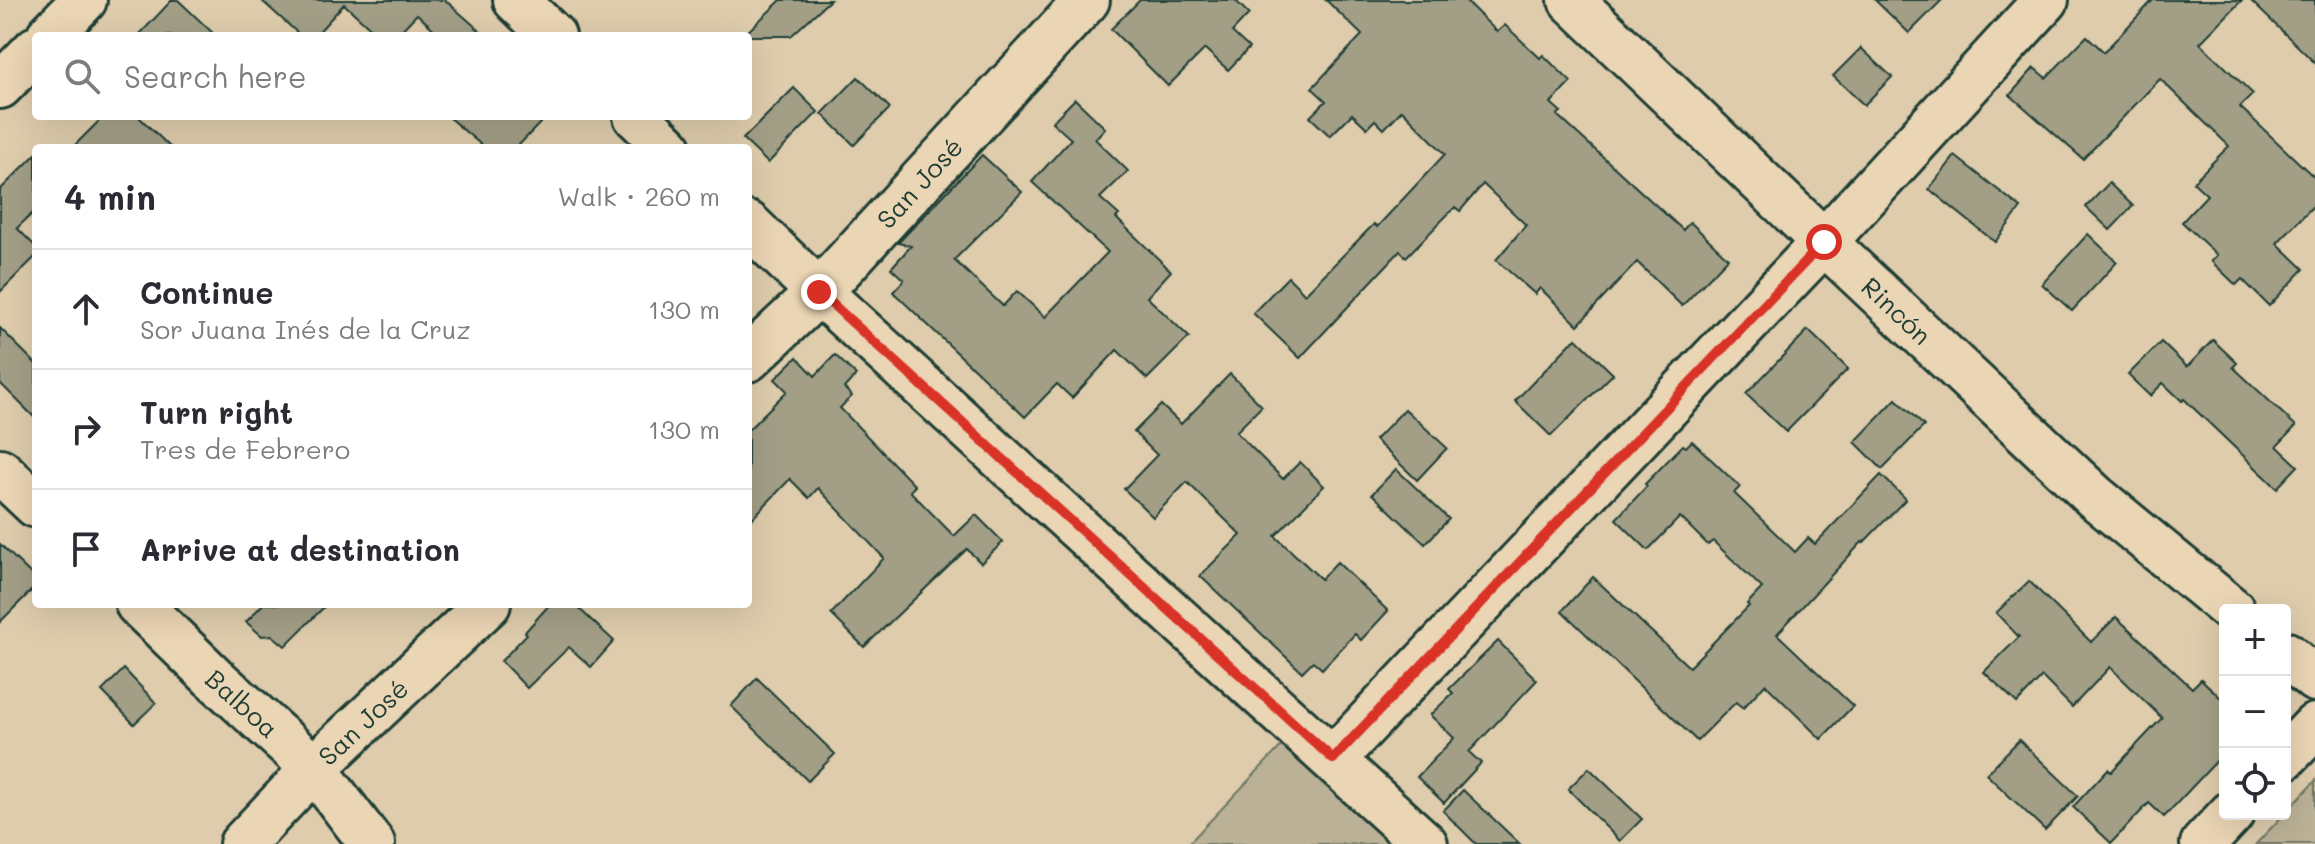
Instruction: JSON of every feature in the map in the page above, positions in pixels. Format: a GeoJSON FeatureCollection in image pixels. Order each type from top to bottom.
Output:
{"type":"FeatureCollection","features":[{"type":"Feature","properties":{"kind":"street"},"geometry":{"type":"LineString","coordinates":[[53,32],[84,0]]}},
{"type":"Feature","properties":{"kind":"street"},"geometry":{"type":"LineString","coordinates":[[516,0],[549,32]]}},
{"type":"Feature","properties":{"kind":"street","name":"San José"},"geometry":{"type":"LineString","coordinates":[[752,355],[819,292],[1087,0]]}},
{"type":"Feature","properties":{"kind":"street","name":"Rincón"},"geometry":{"type":"LineString","coordinates":[[1571,0],[2095,497],[2225,604]]}},
{"type":"Feature","properties":{"kind":"street"},"geometry":{"type":"LineString","coordinates":[[1333,759],[1824,242],[2046,0]]}},
{"type":"Feature","properties":{"kind":"street"},"geometry":{"type":"LineString","coordinates":[[0,86],[32,53]]}},
{"type":"Feature","properties":{"kind":"street"},"geometry":{"type":"LineString","coordinates":[[640,120],[665,144]]}},
{"type":"Feature","properties":{"kind":"street"},"geometry":{"type":"LineString","coordinates":[[752,228],[1425,844]]}},
{"type":"Feature","properties":{"kind":"street"},"geometry":{"type":"LineString","coordinates":[[0,471],[32,501]]}},
{"type":"Feature","properties":{"kind":"street","name":"Balboa"},"geometry":{"type":"LineString","coordinates":[[142,608],[314,768],[372,844]]}},
{"type":"Feature","properties":{"kind":"street","name":"San José"},"geometry":{"type":"LineString","coordinates":[[242,844],[314,768],[484,608]]}},
{"type":"Feature","properties":{"kind":"street"},"geometry":{"type":"LineString","coordinates":[[2291,659],[2315,679]]}},
{"type":"Feature","properties":{"kind":"street"},"geometry":{"type":"LineString","coordinates":[[2291,751],[2315,726]]}},
{"type":"Feature","properties":{"kind":"street"},"geometry":{"type":"LineString","coordinates":[[2203,844],[2225,820]]}},
{"type":"Feature","properties":{"kind":"shaded area"},"geometry":{"type":"Polygon","coordinates":[[[1289,738],[1400,844],[1188,844],[1289,738]]]}},
{"type":"Feature","properties":{"kind":"shaded area"},"geometry":{"type":"Polygon","coordinates":[[[2315,781],[2315,844],[2256,844],[2278,820],[2291,820],[2291,807],[2315,781]]]}},
{"type":"Feature","properties":{"kind":"building"},"geometry":{"type":"Polygon","coordinates":[[[172,0],[178,0],[212,32],[142,32],[172,0]]]}},
{"type":"Feature","properties":{"kind":"building"},"geometry":{"type":"Polygon","coordinates":[[[261,0],[445,0],[481,32],[437,32],[417,14],[400,32],[375,32],[344,4],[319,32],[297,32],[261,0]]]}},
{"type":"Feature","properties":{"kind":"building"},"geometry":{"type":"Polygon","coordinates":[[[781,0],[830,0],[791,36],[752,36],[752,32],[747,32],[781,0]]]}},
{"type":"Feature","properties":{"kind":"building"},"geometry":{"type":"Polygon","coordinates":[[[1140,0],[1235,0],[1249,14],[1232,32],[1249,48],[1228,70],[1205,49],[1168,86],[1111,29],[1140,0]]]}},
{"type":"Feature","properties":{"kind":"building"},"geometry":{"type":"Polygon","coordinates":[[[1326,0],[1465,0],[1497,32],[1505,25],[1571,82],[1551,103],[1561,112],[1557,115],[1683,230],[1690,222],[1728,258],[1682,306],[1637,262],[1578,325],[1540,288],[1535,294],[1496,260],[1526,225],[1483,184],[1460,211],[1455,207],[1406,257],[1400,251],[1300,358],[1253,313],[1288,277],[1305,294],[1374,224],[1377,227],[1445,154],[1402,110],[1384,129],[1375,120],[1367,128],[1352,114],[1330,136],[1310,117],[1326,101],[1312,88],[1362,35],[1326,0]]]}},
{"type":"Feature","properties":{"kind":"building"},"geometry":{"type":"Polygon","coordinates":[[[1875,0],[1942,0],[1909,33],[1875,0]]]}},
{"type":"Feature","properties":{"kind":"building"},"geometry":{"type":"Polygon","coordinates":[[[2153,0],[2242,0],[2200,43],[2253,94],[2240,107],[2315,178],[2315,204],[2277,243],[2304,269],[2269,306],[2242,279],[2236,285],[2211,261],[2217,255],[2182,222],[2207,195],[2193,182],[2229,146],[2160,79],[2083,159],[2010,95],[2034,68],[2046,78],[2087,36],[2104,52],[2153,0]]]}},
{"type":"Feature","properties":{"kind":"building"},"geometry":{"type":"Polygon","coordinates":[[[2250,0],[2315,0],[2315,63],[2250,0]]]}},
{"type":"Feature","properties":{"kind":"building"},"geometry":{"type":"Polygon","coordinates":[[[1861,48],[1892,77],[1864,105],[1833,76],[1861,48]]]}},
{"type":"Feature","properties":{"kind":"building"},"geometry":{"type":"Polygon","coordinates":[[[858,77],[890,108],[854,145],[822,114],[858,77]]]}},
{"type":"Feature","properties":{"kind":"building"},"geometry":{"type":"Polygon","coordinates":[[[794,88],[818,112],[768,163],[752,144],[743,139],[794,88]]]}},
{"type":"Feature","properties":{"kind":"building"},"geometry":{"type":"Polygon","coordinates":[[[1075,99],[1105,128],[1095,139],[1128,171],[1100,198],[1119,215],[1116,218],[1171,271],[1147,297],[1189,337],[1147,379],[1117,350],[1072,398],[1057,384],[1025,417],[893,292],[904,280],[891,268],[911,246],[898,243],[982,155],[1022,192],[954,260],[1003,306],[1017,291],[1045,317],[1108,252],[1032,182],[1071,139],[1052,122],[1075,99]]]}},
{"type":"Feature","properties":{"kind":"building"},"geometry":{"type":"Polygon","coordinates":[[[100,120],[142,120],[167,144],[76,144],[100,120]]]}},
{"type":"Feature","properties":{"kind":"building"},"geometry":{"type":"Polygon","coordinates":[[[452,120],[543,120],[520,144],[480,144],[452,120]]]}},
{"type":"Feature","properties":{"kind":"building"},"geometry":{"type":"Polygon","coordinates":[[[1955,156],[2021,208],[1995,242],[1929,189],[1955,156]]]}},
{"type":"Feature","properties":{"kind":"building"},"geometry":{"type":"Polygon","coordinates":[[[32,158],[32,214],[17,228],[32,243],[32,260],[0,292],[0,190],[32,158]]]}},
{"type":"Feature","properties":{"kind":"building"},"geometry":{"type":"Polygon","coordinates":[[[2109,183],[2133,206],[2110,230],[2086,207],[2109,183]]]}},
{"type":"Feature","properties":{"kind":"building"},"geometry":{"type":"Polygon","coordinates":[[[2088,234],[2117,262],[2072,311],[2042,284],[2088,234]]]}},
{"type":"Feature","properties":{"kind":"building"},"geometry":{"type":"Polygon","coordinates":[[[0,328],[32,360],[32,415],[0,383],[0,328]]]}},
{"type":"Feature","properties":{"kind":"building"},"geometry":{"type":"Polygon","coordinates":[[[1808,330],[1848,369],[1786,432],[1746,394],[1808,330]]]}},
{"type":"Feature","properties":{"kind":"building"},"geometry":{"type":"Polygon","coordinates":[[[1576,338],[1613,374],[1551,436],[1515,401],[1576,338]]]}},
{"type":"Feature","properties":{"kind":"building"},"geometry":{"type":"Polygon","coordinates":[[[2213,340],[2237,363],[2233,367],[2296,426],[2277,446],[2298,466],[2277,488],[2184,399],[2182,401],[2163,383],[2150,396],[2128,375],[2161,342],[2187,367],[2213,340]]]}},
{"type":"Feature","properties":{"kind":"building"},"geometry":{"type":"Polygon","coordinates":[[[835,355],[856,375],[844,388],[852,396],[840,408],[915,486],[910,491],[954,536],[976,515],[1003,542],[981,563],[967,549],[864,647],[831,614],[884,558],[818,488],[809,498],[790,479],[752,519],[752,426],[787,391],[775,379],[797,357],[815,376],[835,355]]]}},
{"type":"Feature","properties":{"kind":"building"},"geometry":{"type":"Polygon","coordinates":[[[1230,374],[1262,406],[1236,432],[1283,479],[1300,462],[1324,486],[1275,536],[1321,579],[1337,562],[1388,611],[1361,640],[1355,634],[1322,669],[1313,661],[1302,672],[1200,576],[1241,535],[1187,482],[1153,517],[1124,489],[1157,455],[1134,432],[1161,405],[1181,424],[1230,374]]]}},
{"type":"Feature","properties":{"kind":"building"},"geometry":{"type":"Polygon","coordinates":[[[1896,399],[1924,426],[1882,469],[1855,442],[1896,399]]]}},
{"type":"Feature","properties":{"kind":"building"},"geometry":{"type":"Polygon","coordinates":[[[1405,409],[1447,448],[1417,480],[1375,440],[1405,409]]]}},
{"type":"Feature","properties":{"kind":"building"},"geometry":{"type":"Polygon","coordinates":[[[1692,441],[1740,487],[1734,493],[1795,552],[1808,538],[1815,544],[1881,475],[1906,499],[1777,634],[1853,706],[1821,739],[1765,684],[1743,708],[1736,702],[1697,741],[1562,611],[1593,577],[1689,667],[1749,606],[1747,604],[1762,588],[1713,541],[1708,545],[1680,517],[1648,550],[1616,519],[1683,445],[1686,447],[1692,441]]]}},
{"type":"Feature","properties":{"kind":"building"},"geometry":{"type":"Polygon","coordinates":[[[1396,469],[1449,519],[1425,544],[1372,494],[1396,469]]]}},
{"type":"Feature","properties":{"kind":"building"},"geometry":{"type":"Polygon","coordinates":[[[0,544],[32,575],[32,590],[0,622],[0,544]]]}},
{"type":"Feature","properties":{"kind":"building"},"geometry":{"type":"Polygon","coordinates":[[[2029,581],[2091,642],[2116,617],[2192,688],[2201,679],[2219,696],[2219,758],[2164,817],[2149,803],[2111,843],[2073,807],[2162,718],[2110,667],[2072,707],[2042,677],[2017,703],[1984,672],[2019,637],[1996,613],[2029,581]]]}},
{"type":"Feature","properties":{"kind":"building"},"geometry":{"type":"Polygon","coordinates":[[[259,608],[323,608],[285,646],[272,635],[262,636],[246,622],[259,608]]]}},
{"type":"Feature","properties":{"kind":"building"},"geometry":{"type":"Polygon","coordinates":[[[546,608],[578,608],[614,641],[591,667],[569,647],[527,688],[501,661],[527,634],[525,632],[546,608]]]}},
{"type":"Feature","properties":{"kind":"building"},"geometry":{"type":"Polygon","coordinates":[[[1498,641],[1537,680],[1469,752],[1481,763],[1444,803],[1417,777],[1454,738],[1430,715],[1453,693],[1449,689],[1498,641]]]}},
{"type":"Feature","properties":{"kind":"building"},"geometry":{"type":"Polygon","coordinates":[[[124,669],[156,703],[134,724],[102,691],[124,669]]]}},
{"type":"Feature","properties":{"kind":"building"},"geometry":{"type":"Polygon","coordinates":[[[757,678],[835,754],[808,781],[731,706],[757,678]]]}},
{"type":"Feature","properties":{"kind":"building"},"geometry":{"type":"Polygon","coordinates":[[[2019,740],[2078,796],[2045,830],[1986,774],[2019,740]]]}},
{"type":"Feature","properties":{"kind":"building"},"geometry":{"type":"Polygon","coordinates":[[[1589,768],[1642,819],[1620,841],[1568,789],[1589,768]]]}},
{"type":"Feature","properties":{"kind":"building"},"geometry":{"type":"Polygon","coordinates":[[[1463,790],[1520,844],[1476,844],[1443,811],[1463,790]]]}},
{"type":"Feature","properties":{"kind":"route"},"geometry":{"type":"LineString","coordinates":[[819,292],[1333,759],[1824,242]]}}]}
